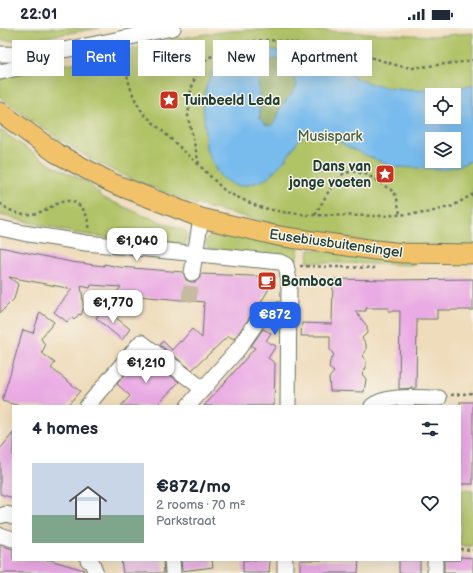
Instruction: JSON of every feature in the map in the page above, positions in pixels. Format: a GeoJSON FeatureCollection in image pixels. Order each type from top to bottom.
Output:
{"type":"FeatureCollection","features":[{"type":"Feature","properties":{"kind":"main road","name":"Eusebiusbuitensingel"},"geometry":{"type":"LineString","coordinates":[[0,112],[56,153],[112,183],[201,218],[278,236],[375,250],[404,253],[473,254]]}},
{"type":"Feature","properties":{"kind":"street"},"geometry":{"type":"LineString","coordinates":[[64,50],[173,28]]}},
{"type":"Feature","properties":{"kind":"street"},"geometry":{"type":"LineString","coordinates":[[0,54],[12,54]]}},
{"type":"Feature","properties":{"kind":"street"},"geometry":{"type":"LineString","coordinates":[[0,72],[12,69]]}},
{"type":"Feature","properties":{"kind":"street"},"geometry":{"type":"LineString","coordinates":[[192,273],[201,218]]}},
{"type":"Feature","properties":{"kind":"street","name":"Eusebiusbuitensingel"},"geometry":{"type":"LineString","coordinates":[[0,228],[86,243],[280,262],[286,265],[289,281],[289,310]]}},
{"type":"Feature","properties":{"kind":"street"},"geometry":{"type":"LineString","coordinates":[[189,405],[239,348],[259,319],[272,310],[289,310],[288,405]]}},
{"type":"Feature","properties":{"kind":"street"},"geometry":{"type":"LineString","coordinates":[[88,405],[141,342],[203,389]]}},
{"type":"Feature","properties":{"kind":"street"},"geometry":{"type":"LineString","coordinates":[[373,405],[388,399],[439,398]]}},
{"type":"Feature","properties":{"kind":"street"},"geometry":{"type":"LineString","coordinates":[[0,516],[6,514],[12,516]]}},
{"type":"Feature","properties":{"kind":"street"},"geometry":{"type":"LineString","coordinates":[[0,535],[12,539]]}},
{"type":"Feature","properties":{"kind":"street"},"geometry":{"type":"LineString","coordinates":[[285,561],[285,573]]}},
{"type":"Feature","properties":{"kind":"street"},"geometry":{"type":"LineString","coordinates":[[435,561],[435,573]]}},
{"type":"Feature","properties":{"kind":"path"},"geometry":{"type":"LineString","coordinates":[[199,165],[188,117],[191,90],[197,70],[204,62],[223,47],[235,43],[265,40],[282,41],[348,50],[399,66],[412,68],[473,60]]}},
{"type":"Feature","properties":{"kind":"path"},"geometry":{"type":"LineString","coordinates":[[128,76],[138,107],[152,122],[226,192],[259,207],[282,212],[314,215],[379,216],[426,213],[453,206],[473,194]]}},
{"type":"Feature","properties":{"kind":"path"},"geometry":{"type":"LineString","coordinates":[[314,215],[330,189],[343,174],[352,170],[368,175],[394,192],[400,214]]}},
{"type":"Feature","properties":{"kind":"path"},"geometry":{"type":"LineString","coordinates":[[0,203],[3,207],[15,212],[32,214],[66,201],[73,202],[83,209],[88,218],[86,243]]}},
{"type":"Feature","properties":{"kind":"path"},"geometry":{"type":"LineString","coordinates":[[439,398],[448,395],[473,393]]}},
{"type":"Feature","properties":{"kind":"path"},"geometry":{"type":"LineString","coordinates":[[461,550],[473,550]]}},
{"type":"Feature","properties":{"kind":"green space"},"geometry":{"type":"Polygon","coordinates":[[[0,28],[100,28],[28,40],[0,40],[0,28]]]}},
{"type":"Feature","properties":{"kind":"green space","name":"Musispark"},"geometry":{"type":"Polygon","coordinates":[[[249,30],[302,30],[434,36],[473,33],[473,247],[369,242],[286,227],[190,203],[120,174],[89,158],[33,122],[0,97],[0,78],[12,75],[64,76],[64,65],[72,63],[72,76],[130,76],[130,50],[138,48],[138,76],[205,76],[205,40],[174,40],[219,32],[249,30]]]}},
{"type":"Feature","properties":{"kind":"green space"},"geometry":{"type":"Polygon","coordinates":[[[275,58],[277,59],[277,76],[293,76],[297,84],[282,106],[276,120],[270,126],[265,124],[260,119],[258,76],[269,76],[269,61],[275,58]]]}},
{"type":"Feature","properties":{"kind":"green space"},"geometry":{"type":"Polygon","coordinates":[[[0,130],[49,163],[88,183],[104,198],[145,216],[186,231],[187,240],[185,245],[74,233],[0,215],[0,130]]]}},
{"type":"Feature","properties":{"kind":"green space"},"geometry":{"type":"Polygon","coordinates":[[[221,232],[299,248],[296,261],[208,248],[206,242],[211,233],[221,232]]]}},
{"type":"Feature","properties":{"kind":"green space"},"geometry":{"type":"Polygon","coordinates":[[[309,249],[416,262],[415,265],[307,262],[309,249]]]}},
{"type":"Feature","properties":{"kind":"green space"},"geometry":{"type":"Polygon","coordinates":[[[461,490],[473,491],[473,546],[461,546],[461,490]]]}},
{"type":"Feature","properties":{"kind":"water"},"geometry":{"type":"Polygon","coordinates":[[[269,49],[277,50],[277,59],[275,58],[269,62],[269,49]]]}},
{"type":"Feature","properties":{"kind":"water"},"geometry":{"type":"Polygon","coordinates":[[[213,70],[213,76],[258,76],[260,119],[265,124],[270,126],[276,120],[282,106],[297,84],[293,76],[353,76],[368,83],[393,89],[425,90],[425,124],[461,124],[461,88],[454,88],[473,85],[473,160],[461,165],[461,132],[425,132],[425,168],[448,168],[443,169],[393,167],[348,147],[327,134],[311,131],[306,133],[298,141],[284,161],[266,179],[249,185],[236,186],[222,178],[217,172],[206,149],[203,105],[206,87],[213,70]]]}},
{"type":"Feature","properties":{"kind":"building"},"geometry":{"type":"Polygon","coordinates":[[[0,247],[71,262],[183,272],[186,280],[191,282],[195,282],[199,279],[201,274],[276,277],[257,309],[234,339],[228,336],[192,370],[160,345],[163,341],[172,350],[192,329],[202,338],[204,302],[115,294],[121,287],[91,285],[90,288],[81,286],[84,307],[81,315],[79,314],[74,320],[71,317],[67,322],[54,312],[72,289],[9,277],[18,284],[14,299],[0,313],[0,247]]]}},
{"type":"Feature","properties":{"kind":"building"},"geometry":{"type":"Polygon","coordinates":[[[333,279],[473,279],[473,310],[437,310],[437,319],[417,319],[416,388],[399,389],[400,311],[388,311],[389,308],[366,308],[366,311],[355,311],[367,326],[367,333],[362,338],[366,344],[366,351],[362,356],[366,361],[366,368],[362,374],[366,379],[364,392],[330,391],[329,378],[334,372],[329,368],[330,361],[334,355],[330,350],[330,336],[301,336],[302,323],[332,324],[333,279]]]}},
{"type":"Feature","properties":{"kind":"building"},"geometry":{"type":"Polygon","coordinates":[[[104,308],[130,329],[122,340],[96,318],[104,308]]]}},
{"type":"Feature","properties":{"kind":"building"},"geometry":{"type":"Polygon","coordinates":[[[40,312],[54,322],[41,338],[45,346],[42,353],[55,363],[51,368],[80,391],[68,405],[16,405],[2,401],[23,330],[33,333],[40,312]]]}},
{"type":"Feature","properties":{"kind":"building"},"geometry":{"type":"Polygon","coordinates":[[[263,329],[271,333],[266,341],[276,346],[268,358],[275,363],[274,405],[205,405],[255,348],[251,346],[263,329]]]}},
{"type":"Feature","properties":{"kind":"building"},"geometry":{"type":"Polygon","coordinates":[[[142,354],[179,382],[157,405],[122,405],[130,396],[117,384],[142,354]]]}},
{"type":"Feature","properties":{"kind":"building"},"geometry":{"type":"Polygon","coordinates":[[[460,402],[473,402],[473,484],[461,484],[460,402]]]}},
{"type":"Feature","properties":{"kind":"building"},"geometry":{"type":"Polygon","coordinates":[[[12,434],[12,498],[0,494],[0,449],[12,434]]]}},
{"type":"Feature","properties":{"kind":"building"},"geometry":{"type":"Polygon","coordinates":[[[0,545],[12,549],[12,561],[53,561],[84,570],[83,573],[0,573],[0,545]]]}},
{"type":"Feature","properties":{"kind":"building"},"geometry":{"type":"Polygon","coordinates":[[[461,557],[473,558],[473,573],[444,573],[444,561],[461,561],[461,557]]]}},
{"type":"Feature","properties":{"kind":"building"},"geometry":{"type":"Polygon","coordinates":[[[121,561],[163,561],[164,573],[123,573],[121,561]]]}},
{"type":"Feature","properties":{"kind":"building"},"geometry":{"type":"Polygon","coordinates":[[[181,561],[212,561],[213,567],[182,571],[181,561]]]}},
{"type":"Feature","properties":{"kind":"building"},"geometry":{"type":"Polygon","coordinates":[[[243,561],[270,561],[269,573],[243,573],[243,561]]]}},
{"type":"Feature","properties":{"kind":"building"},"geometry":{"type":"Polygon","coordinates":[[[300,561],[359,561],[358,573],[300,573],[300,561]]]}},
{"type":"Feature","properties":{"kind":"building"},"geometry":{"type":"Polygon","coordinates":[[[399,561],[420,561],[420,573],[399,573],[399,561]]]}},
{"type":"Feature","properties":{"kind":"tunnel"},"geometry":{"type":"LineString","coordinates":[[189,301],[192,273]]}},
{"type":"Feature","properties":{"kind":"place","name":"Tuinbeeld Leda"},"geometry":{"type":"Point","coordinates":[169,100]}},
{"type":"Feature","properties":{"kind":"place","name":"Dans van jonge voeten"},"geometry":{"type":"Point","coordinates":[385,174]}},
{"type":"Feature","properties":{"kind":"place","name":"Bomboca"},"geometry":{"type":"Point","coordinates":[267,281]}}]}
